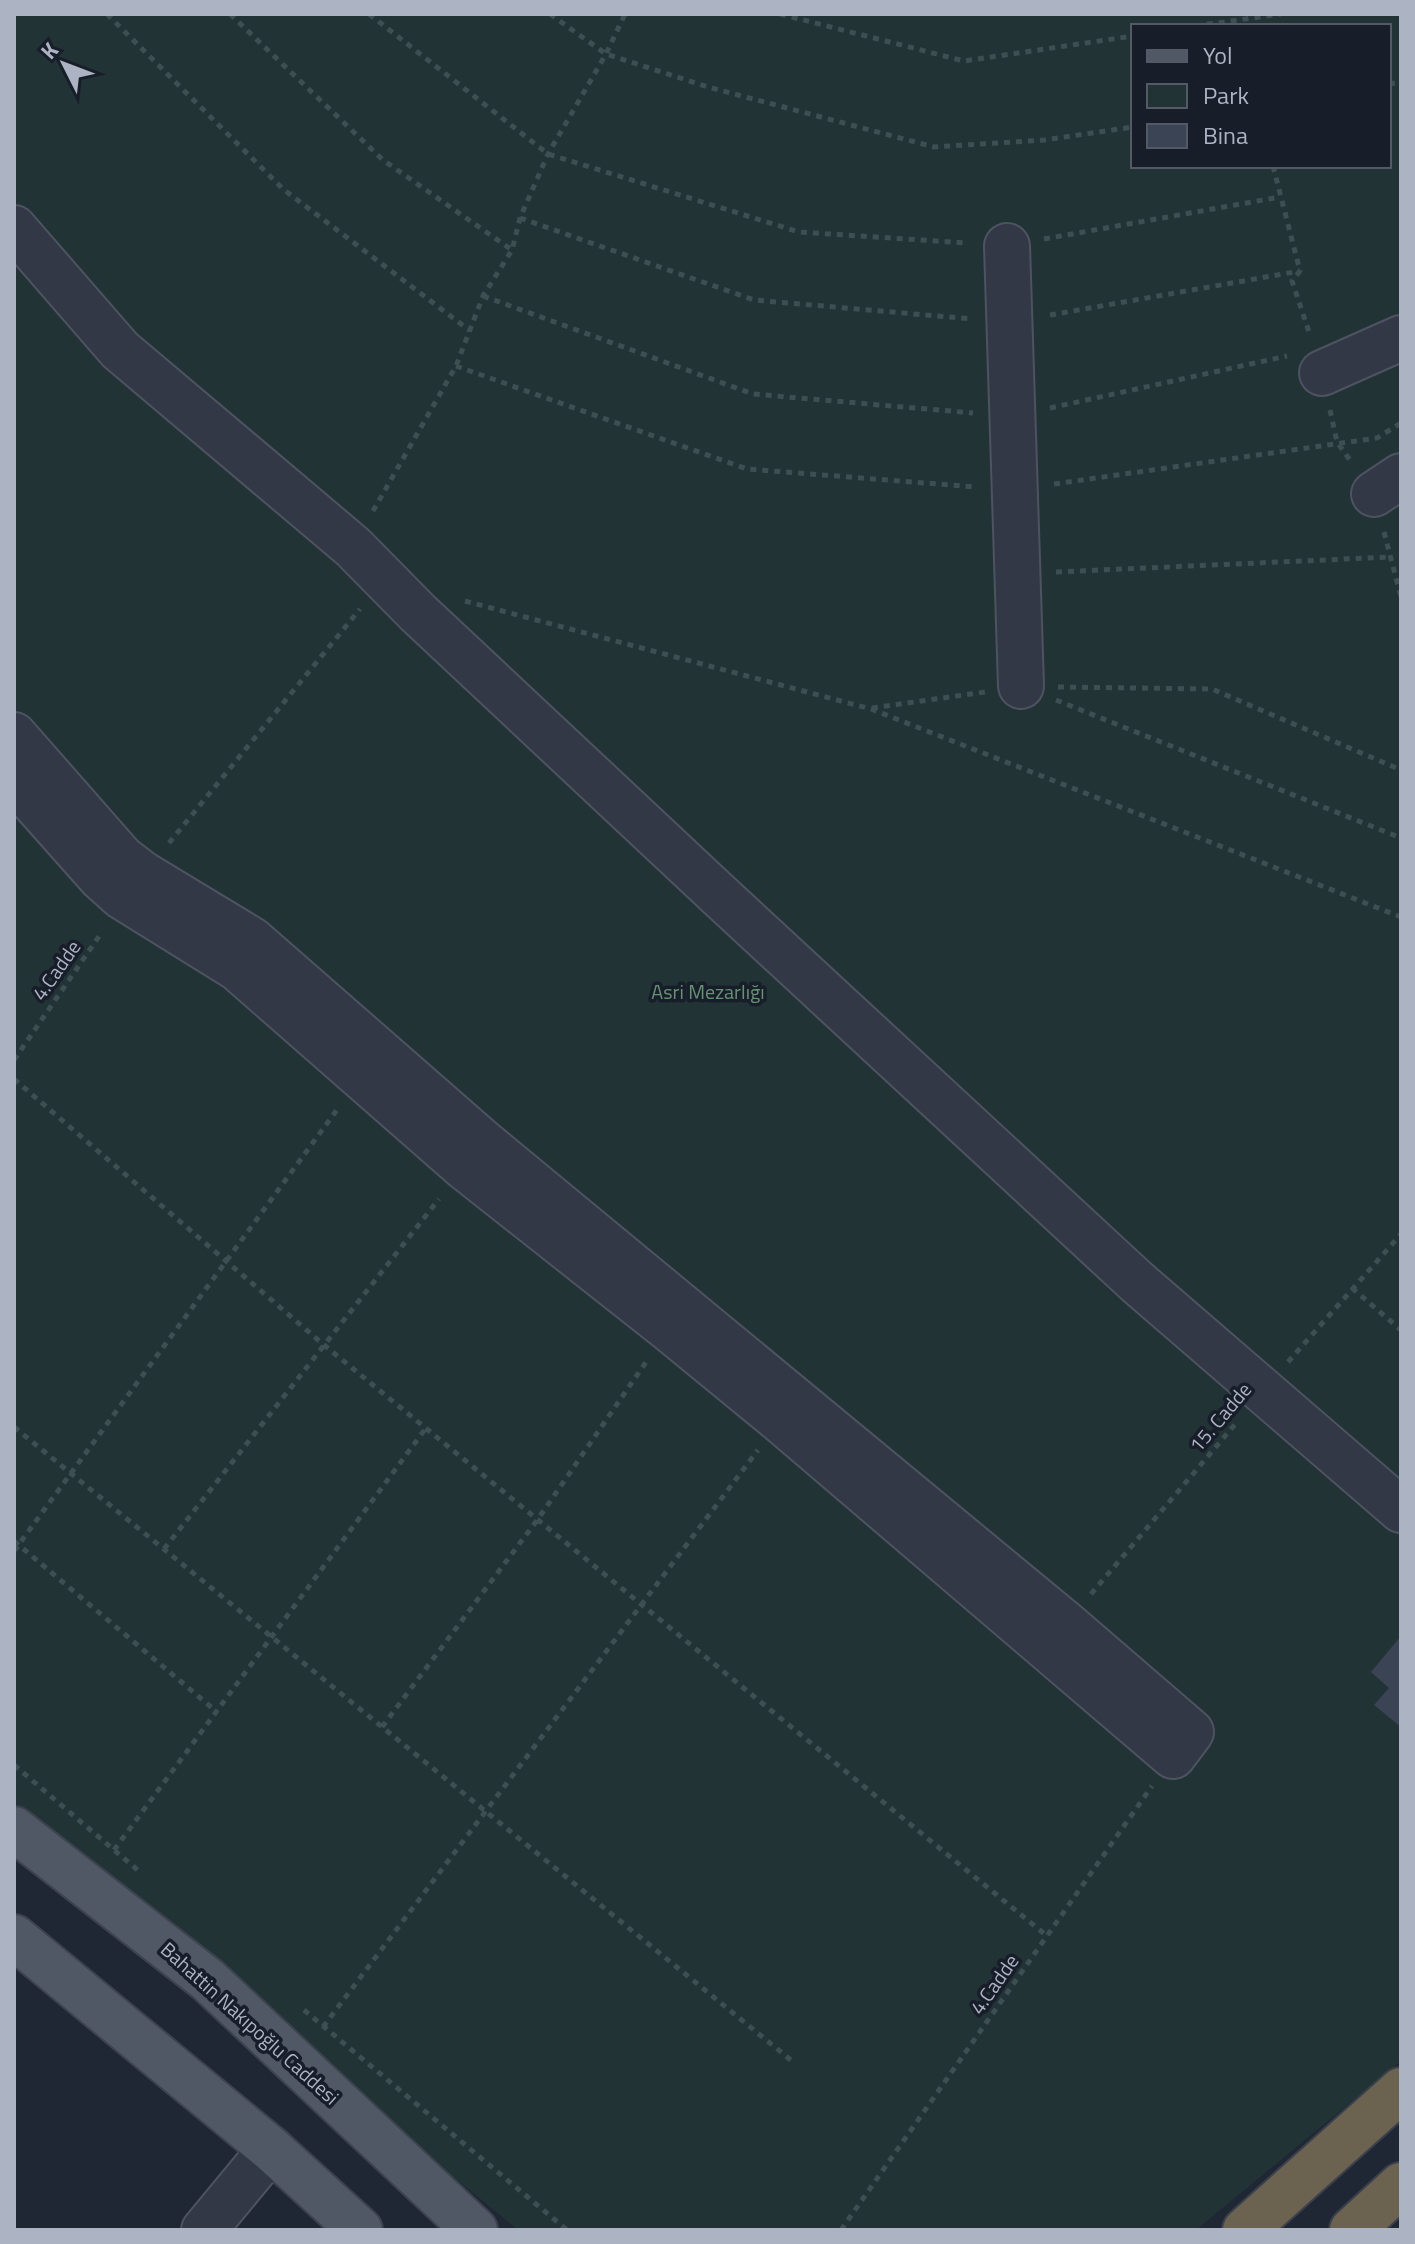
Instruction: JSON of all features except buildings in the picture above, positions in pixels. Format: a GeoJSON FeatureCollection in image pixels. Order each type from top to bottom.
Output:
{"type":"FeatureCollection","features":[{"type":"Feature","properties":{"kind":"highway"},"geometry":{"type":"LineString","coordinates":[[1245,2230],[1401,2090]]}},
{"type":"Feature","properties":{"kind":"highway"},"geometry":{"type":"LineString","coordinates":[[1352,2230],[1401,2185]]}},
{"type":"Feature","properties":{"kind":"main road","name":"Bahattin Nakıpoğlu Caddesi"},"geometry":{"type":"LineString","coordinates":[[14,1829],[208,1980],[475,2230]]}},
{"type":"Feature","properties":{"kind":"main road"},"geometry":{"type":"LineString","coordinates":[[14,1937],[271,2149],[360,2230]]}},
{"type":"Feature","properties":{"kind":"street"},"geometry":{"type":"LineString","coordinates":[[14,228],[120,350],[353,547],[384,580],[720,896],[1125,1271],[1401,1510]]}},
{"type":"Feature","properties":{"kind":"street"},"geometry":{"type":"LineString","coordinates":[[1007,246],[1007,322],[1021,686]]}},
{"type":"Feature","properties":{"kind":"street"},"geometry":{"type":"LineString","coordinates":[[1311,363],[1401,338]]}},
{"type":"Feature","properties":{"kind":"street"},"geometry":{"type":"LineString","coordinates":[[14,735],[122,858],[134,887],[237,968],[464,1167],[780,1420],[1173,1756],[1191,1732],[1066,1624],[484,1143],[252,940],[134,887],[101,878],[14,780]]}},
{"type":"Feature","properties":{"kind":"street"},"geometry":{"type":"LineString","coordinates":[[204,2230],[271,2149]]}},
{"type":"Feature","properties":{"kind":"path"},"geometry":{"type":"LineString","coordinates":[[107,14],[283,189],[469,330]]}},
{"type":"Feature","properties":{"kind":"path"},"geometry":{"type":"LineString","coordinates":[[230,14],[383,160],[512,250]]}},
{"type":"Feature","properties":{"kind":"path"},"geometry":{"type":"LineString","coordinates":[[369,14],[548,154],[799,232],[1007,246],[1280,197]]}},
{"type":"Feature","properties":{"kind":"path"},"geometry":{"type":"LineString","coordinates":[[550,14],[606,54],[708,87],[934,147],[1044,140],[1131,127]]}},
{"type":"Feature","properties":{"kind":"path"},"geometry":{"type":"LineString","coordinates":[[353,547],[456,366],[483,296],[512,250],[520,218],[548,154],[606,54],[625,14]]}},
{"type":"Feature","properties":{"kind":"path"},"geometry":{"type":"LineString","coordinates":[[780,14],[964,61],[1131,36]]}},
{"type":"Feature","properties":{"kind":"path"},"geometry":{"type":"LineString","coordinates":[[1209,24],[1281,14]]}},
{"type":"Feature","properties":{"kind":"path"},"geometry":{"type":"LineString","coordinates":[[520,218],[754,300],[1007,322],[1300,271]]}},
{"type":"Feature","properties":{"kind":"path"},"geometry":{"type":"LineString","coordinates":[[483,296],[753,394],[1013,416],[1311,363]]}},
{"type":"Feature","properties":{"kind":"path"},"geometry":{"type":"LineString","coordinates":[[456,366],[747,469],[1013,490],[1377,438],[1401,423]]}},
{"type":"Feature","properties":{"kind":"path"},"geometry":{"type":"LineString","coordinates":[[1017,574],[1391,557]]}},
{"type":"Feature","properties":{"kind":"path","name":"4.Cadde"},"geometry":{"type":"LineString","coordinates":[[14,1060],[134,887],[384,580]]}},
{"type":"Feature","properties":{"kind":"path"},"geometry":{"type":"LineString","coordinates":[[460,600],[871,709],[1401,917]]}},
{"type":"Feature","properties":{"kind":"path"},"geometry":{"type":"LineString","coordinates":[[871,709],[1021,686],[1212,689],[1401,770]]}},
{"type":"Feature","properties":{"kind":"path"},"geometry":{"type":"LineString","coordinates":[[1021,686],[1401,838]]}},
{"type":"Feature","properties":{"kind":"path"},"geometry":{"type":"LineString","coordinates":[[14,1551],[16,1543],[71,1474],[361,1077]]}},
{"type":"Feature","properties":{"kind":"path"},"geometry":{"type":"LineString","coordinates":[[14,1079],[324,1345],[1047,1936]]}},
{"type":"Feature","properties":{"kind":"path"},"geometry":{"type":"LineString","coordinates":[[164,1549],[464,1167]]}},
{"type":"Feature","properties":{"kind":"path","name":"15. Cadde"},"geometry":{"type":"LineString","coordinates":[[1066,1624],[1401,1234]]}},
{"type":"Feature","properties":{"kind":"path"},"geometry":{"type":"LineString","coordinates":[[1352,1288],[1401,1330]]}},
{"type":"Feature","properties":{"kind":"path"},"geometry":{"type":"LineString","coordinates":[[382,1727],[538,1519],[669,1329]]}},
{"type":"Feature","properties":{"kind":"path"},"geometry":{"type":"LineString","coordinates":[[323,2027],[780,1420]]}},
{"type":"Feature","properties":{"kind":"path"},"geometry":{"type":"LineString","coordinates":[[14,1427],[792,2061]]}},
{"type":"Feature","properties":{"kind":"path"},"geometry":{"type":"LineString","coordinates":[[114,1850],[426,1428]]}},
{"type":"Feature","properties":{"kind":"path"},"geometry":{"type":"LineString","coordinates":[[16,1543],[217,1712]]}},
{"type":"Feature","properties":{"kind":"path","name":"4.Cadde"},"geometry":{"type":"LineString","coordinates":[[841,2230],[1173,1756]]}},
{"type":"Feature","properties":{"kind":"green space","name":"Asri Mezarlığı"},"geometry":{"type":"Polygon","coordinates":[[[14,14],[1401,14],[1401,2061],[1196,2230],[518,2230],[14,1816],[14,14]]]}}]}
